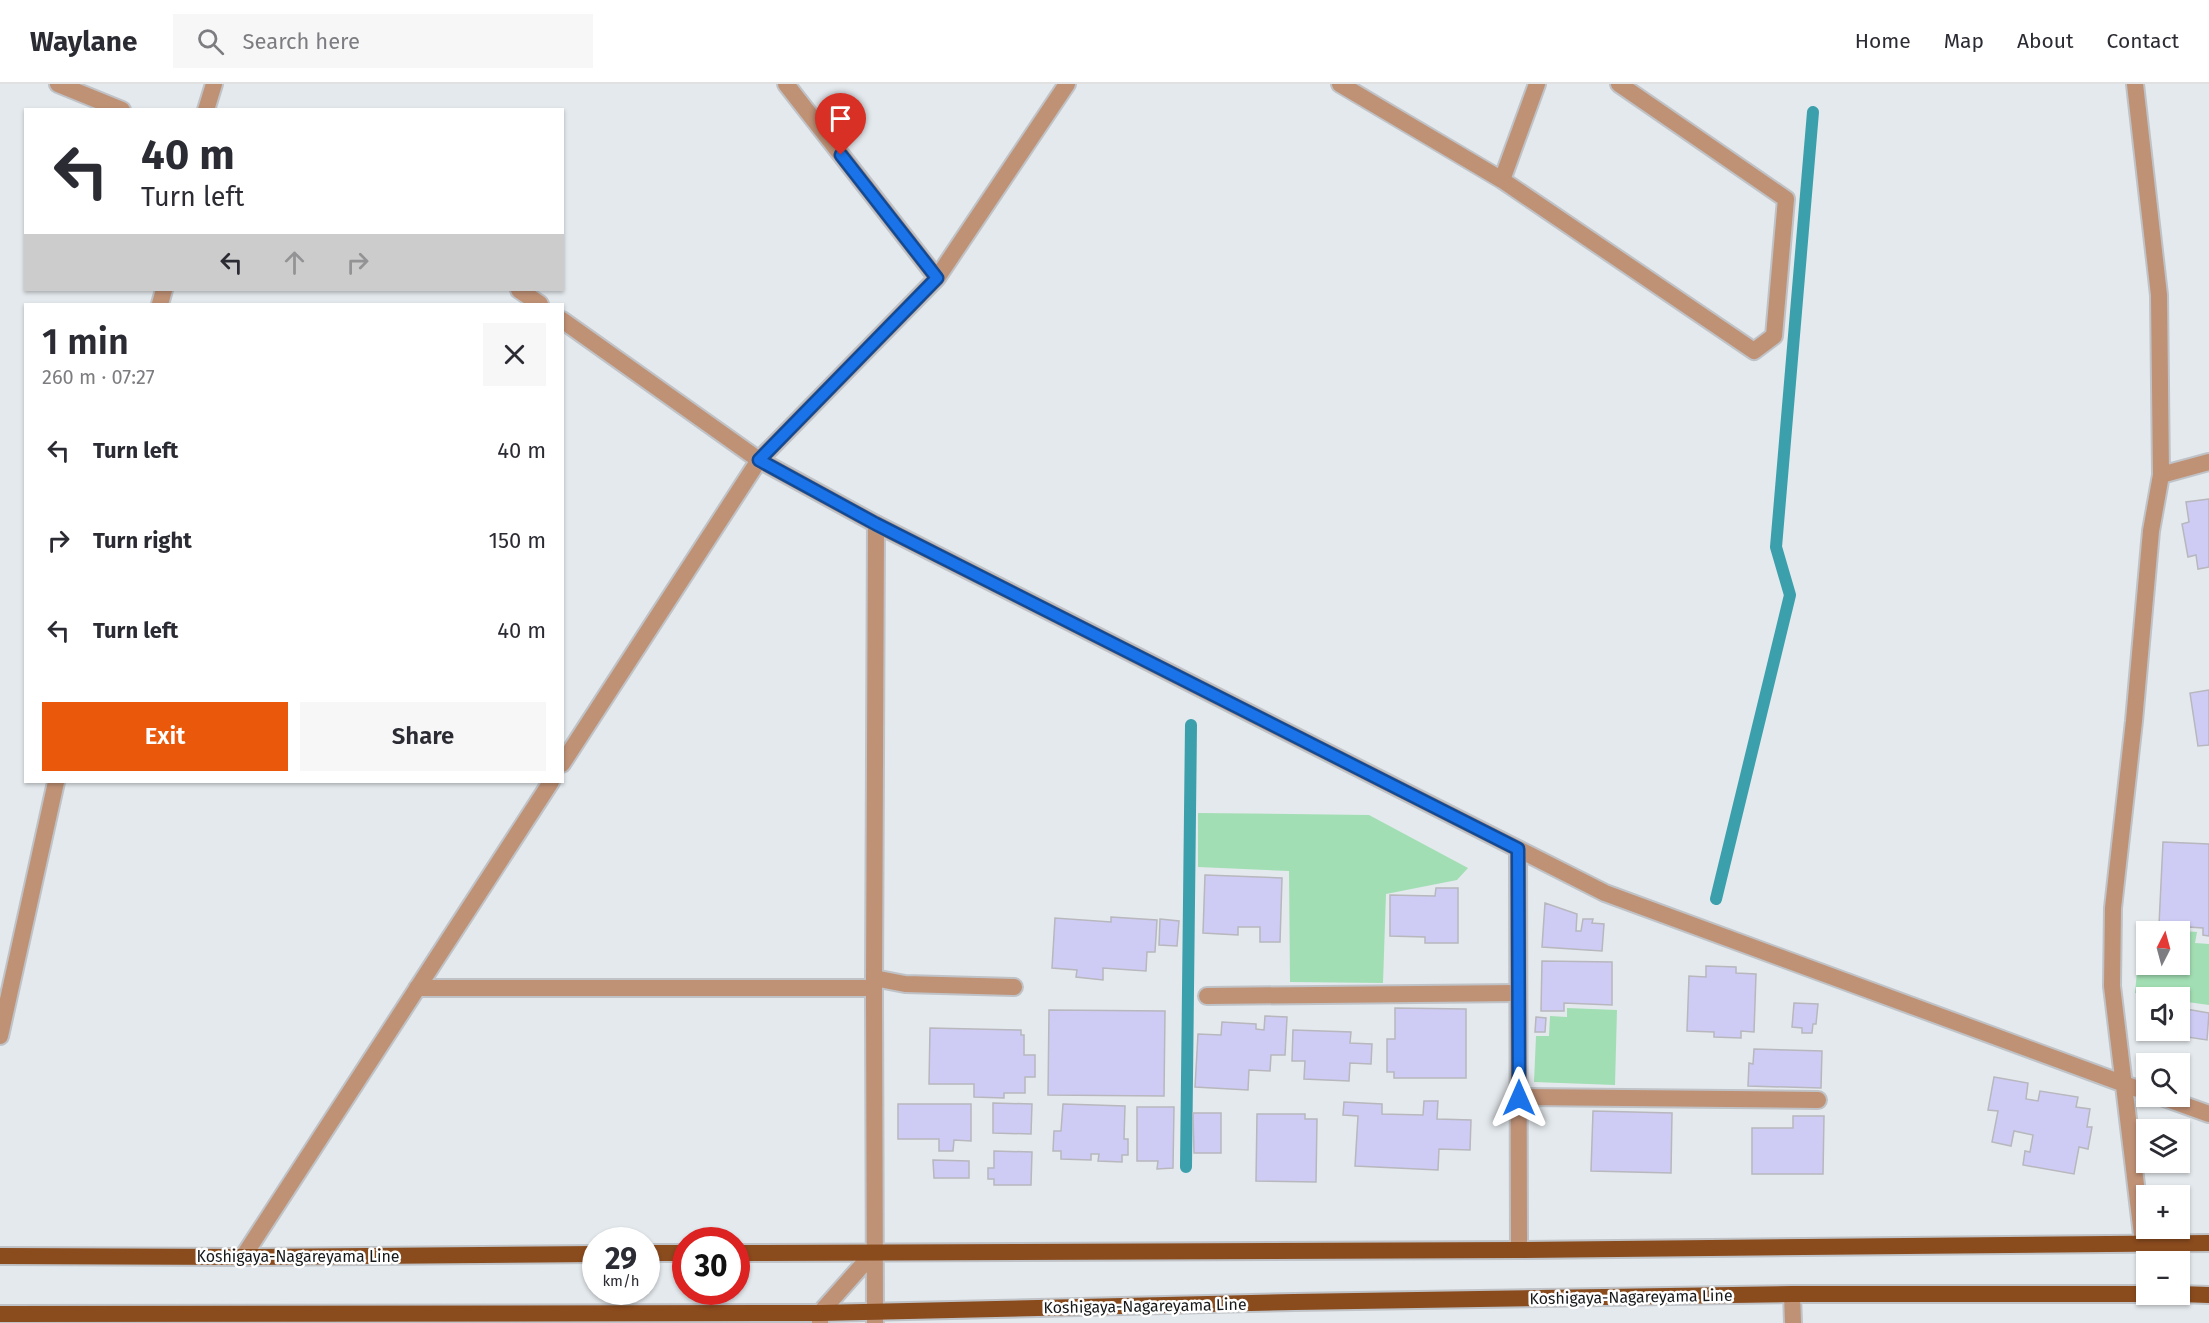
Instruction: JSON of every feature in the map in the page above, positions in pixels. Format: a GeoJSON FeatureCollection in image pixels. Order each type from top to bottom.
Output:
{"type":"FeatureCollection","features":[{"type":"Feature","properties":{"kind":"main road"},"geometry":{"type":"LineString","coordinates":[[750,1253],[1519,1250],[2209,1243]]}},
{"type":"Feature","properties":{"kind":"main road","name":"Koshigaya-Nagareyama Line"},"geometry":{"type":"LineString","coordinates":[[0,1256],[582,1254]]}},
{"type":"Feature","properties":{"kind":"main road","name":"Koshigaya-Nagareyama Line"},"geometry":{"type":"LineString","coordinates":[[0,1314],[875,1318],[1294,1302],[1792,1294],[2136,1294]]}},
{"type":"Feature","properties":{"kind":"main road"},"geometry":{"type":"LineString","coordinates":[[2190,1294],[2209,1294]]}},
{"type":"Feature","properties":{"kind":"street"},"geometry":{"type":"LineString","coordinates":[[58,84],[117,108]]}},
{"type":"Feature","properties":{"kind":"street"},"geometry":{"type":"LineString","coordinates":[[207,108],[214,84]]}},
{"type":"Feature","properties":{"kind":"street"},"geometry":{"type":"LineString","coordinates":[[786,84],[937,278]]}},
{"type":"Feature","properties":{"kind":"street"},"geometry":{"type":"LineString","coordinates":[[564,761],[759,460],[937,278],[1067,84]]}},
{"type":"Feature","properties":{"kind":"street"},"geometry":{"type":"LineString","coordinates":[[1340,84],[1502,180],[1755,351],[1773,336],[1786,198],[1619,84]]}},
{"type":"Feature","properties":{"kind":"street"},"geometry":{"type":"LineString","coordinates":[[1502,180],[1537,84]]}},
{"type":"Feature","properties":{"kind":"street"},"geometry":{"type":"LineString","coordinates":[[2135,84],[2159,295],[2161,475],[2151,531],[2134,721],[2113,908],[2112,986],[2143,1243]]}},
{"type":"Feature","properties":{"kind":"street"},"geometry":{"type":"LineString","coordinates":[[520,291],[538,303]]}},
{"type":"Feature","properties":{"kind":"street"},"geometry":{"type":"LineString","coordinates":[[564,321],[759,460],[876,524],[1605,893],[2136,1088]]}},
{"type":"Feature","properties":{"kind":"street"},"geometry":{"type":"LineString","coordinates":[[2161,475],[2209,462]]}},
{"type":"Feature","properties":{"kind":"street"},"geometry":{"type":"LineString","coordinates":[[875,1318],[876,524]]}},
{"type":"Feature","properties":{"kind":"street"},"geometry":{"type":"LineString","coordinates":[[0,1036],[56,783]]}},
{"type":"Feature","properties":{"kind":"street"},"geometry":{"type":"LineString","coordinates":[[243,1257],[550,783]]}},
{"type":"Feature","properties":{"kind":"street"},"geometry":{"type":"LineString","coordinates":[[1518,849],[1519,1250]]}},
{"type":"Feature","properties":{"kind":"street"},"geometry":{"type":"LineString","coordinates":[[417,988],[874,983],[1014,987]]}},
{"type":"Feature","properties":{"kind":"street"},"geometry":{"type":"LineString","coordinates":[[1207,996],[1518,993]]}},
{"type":"Feature","properties":{"kind":"street"},"geometry":{"type":"LineString","coordinates":[[1519,1098],[1818,1100]]}},
{"type":"Feature","properties":{"kind":"street"},"geometry":{"type":"LineString","coordinates":[[2189,1107],[2209,1114]]}},
{"type":"Feature","properties":{"kind":"street"},"geometry":{"type":"LineString","coordinates":[[820,1318],[874,1252]]}},
{"type":"Feature","properties":{"kind":"street"},"geometry":{"type":"LineString","coordinates":[[1792,1294],[1793,1323]]}},
{"type":"Feature","properties":{"kind":"green space"},"geometry":{"type":"Polygon","coordinates":[[[1198,813],[1369,815],[1468,868],[1457,880],[1386,894],[1383,983],[1290,982],[1289,871],[1198,867],[1198,813]]]}},
{"type":"Feature","properties":{"kind":"green space"},"geometry":{"type":"Polygon","coordinates":[[[2190,932],[2197,932],[2195,943],[2209,944],[2209,1005],[2190,1002],[2190,987],[2136,987],[2135,993],[2137,975],[2190,975],[2190,932]]]}},
{"type":"Feature","properties":{"kind":"green space"},"geometry":{"type":"Polygon","coordinates":[[[1567,1008],[1617,1010],[1615,1085],[1534,1082],[1536,1036],[1549,1036],[1550,1016],[1567,1017],[1567,1008]]]}},
{"type":"Feature","properties":{"kind":"building"},"geometry":{"type":"Polygon","coordinates":[[[2209,499],[2209,567],[2198,569],[2196,555],[2188,557],[2182,524],[2189,522],[2186,502],[2209,499]]]}},
{"type":"Feature","properties":{"kind":"building"},"geometry":{"type":"Polygon","coordinates":[[[2209,690],[2209,745],[2198,746],[2190,693],[2209,690]]]}},
{"type":"Feature","properties":{"kind":"building"},"geometry":{"type":"Polygon","coordinates":[[[2163,842],[2209,844],[2209,936],[2203,935],[2203,928],[2190,927],[2190,921],[2159,921],[2163,842]]]}},
{"type":"Feature","properties":{"kind":"building"},"geometry":{"type":"Polygon","coordinates":[[[1205,875],[1282,878],[1280,942],[1260,942],[1260,927],[1238,927],[1238,935],[1203,933],[1205,875]]]}},
{"type":"Feature","properties":{"kind":"building"},"geometry":{"type":"Polygon","coordinates":[[[1436,888],[1458,888],[1458,943],[1425,943],[1425,937],[1390,936],[1390,895],[1435,896],[1436,888]]]}},
{"type":"Feature","properties":{"kind":"building"},"geometry":{"type":"Polygon","coordinates":[[[1545,903],[1577,914],[1576,931],[1581,931],[1583,919],[1593,919],[1592,923],[1604,924],[1602,951],[1542,947],[1545,903]]]}},
{"type":"Feature","properties":{"kind":"building"},"geometry":{"type":"Polygon","coordinates":[[[1111,917],[1157,920],[1155,952],[1147,952],[1146,971],[1103,968],[1103,980],[1076,977],[1077,970],[1052,968],[1055,918],[1111,922],[1111,917]]]}},
{"type":"Feature","properties":{"kind":"building"},"geometry":{"type":"Polygon","coordinates":[[[1160,919],[1179,921],[1177,946],[1159,945],[1160,919]]]}},
{"type":"Feature","properties":{"kind":"building"},"geometry":{"type":"Polygon","coordinates":[[[1542,961],[1612,962],[1612,1005],[1564,1003],[1564,1011],[1541,1011],[1542,961]]]}},
{"type":"Feature","properties":{"kind":"building"},"geometry":{"type":"Polygon","coordinates":[[[1706,966],[1736,967],[1736,973],[1756,974],[1754,1032],[1741,1031],[1741,1038],[1714,1037],[1714,1032],[1687,1031],[1689,976],[1706,977],[1706,966]]]}},
{"type":"Feature","properties":{"kind":"building"},"geometry":{"type":"Polygon","coordinates":[[[1794,1003],[1818,1004],[1816,1024],[1813,1024],[1812,1033],[1802,1033],[1802,1028],[1792,1027],[1794,1003]]]}},
{"type":"Feature","properties":{"kind":"building"},"geometry":{"type":"Polygon","coordinates":[[[1395,1008],[1466,1009],[1466,1078],[1394,1078],[1394,1072],[1387,1072],[1387,1039],[1395,1039],[1395,1008]]]}},
{"type":"Feature","properties":{"kind":"building"},"geometry":{"type":"Polygon","coordinates":[[[1049,1010],[1165,1011],[1164,1096],[1048,1095],[1049,1010]]]}},
{"type":"Feature","properties":{"kind":"building"},"geometry":{"type":"Polygon","coordinates":[[[2190,1010],[2209,1013],[2207,1040],[2190,1037],[2190,1010]]]}},
{"type":"Feature","properties":{"kind":"building"},"geometry":{"type":"Polygon","coordinates":[[[1265,1016],[1287,1017],[1285,1055],[1271,1055],[1270,1071],[1249,1070],[1248,1090],[1195,1087],[1198,1034],[1221,1035],[1222,1022],[1256,1024],[1256,1029],[1264,1030],[1265,1016]]]}},
{"type":"Feature","properties":{"kind":"building"},"geometry":{"type":"Polygon","coordinates":[[[1536,1017],[1546,1018],[1545,1032],[1535,1032],[1536,1017]]]}},
{"type":"Feature","properties":{"kind":"building"},"geometry":{"type":"Polygon","coordinates":[[[930,1028],[1021,1030],[1021,1035],[1024,1035],[1024,1055],[1035,1055],[1035,1077],[1025,1077],[1025,1093],[1004,1093],[1004,1098],[974,1097],[974,1084],[929,1084],[930,1028]]]}},
{"type":"Feature","properties":{"kind":"building"},"geometry":{"type":"Polygon","coordinates":[[[1293,1030],[1351,1032],[1350,1043],[1372,1044],[1371,1064],[1350,1063],[1349,1081],[1304,1079],[1305,1061],[1292,1061],[1293,1030]]]}},
{"type":"Feature","properties":{"kind":"building"},"geometry":{"type":"Polygon","coordinates":[[[1754,1049],[1822,1051],[1821,1088],[1748,1086],[1749,1063],[1753,1064],[1754,1049]]]}},
{"type":"Feature","properties":{"kind":"building"},"geometry":{"type":"Polygon","coordinates":[[[1994,1077],[2028,1083],[2026,1099],[2038,1101],[2040,1091],[2078,1097],[2076,1107],[2090,1109],[2087,1127],[2092,1127],[2088,1149],[2079,1147],[2074,1174],[2023,1165],[2025,1151],[2030,1152],[2033,1135],[2014,1131],[2011,1146],[1992,1142],[1998,1111],[1988,1110],[1994,1077]]]}},
{"type":"Feature","properties":{"kind":"building"},"geometry":{"type":"Polygon","coordinates":[[[1424,1101],[1438,1101],[1437,1119],[1471,1120],[1470,1150],[1439,1149],[1438,1170],[1355,1166],[1358,1116],[1343,1115],[1344,1102],[1382,1104],[1382,1114],[1423,1115],[1424,1101]]]}},
{"type":"Feature","properties":{"kind":"building"},"geometry":{"type":"Polygon","coordinates":[[[993,1103],[1032,1104],[1031,1134],[993,1133],[993,1103]]]}},
{"type":"Feature","properties":{"kind":"building"},"geometry":{"type":"Polygon","coordinates":[[[898,1104],[971,1104],[971,1141],[954,1140],[953,1151],[939,1151],[939,1139],[898,1139],[898,1104]]]}},
{"type":"Feature","properties":{"kind":"building"},"geometry":{"type":"Polygon","coordinates":[[[1063,1104],[1125,1106],[1124,1139],[1128,1139],[1128,1155],[1122,1155],[1122,1162],[1098,1161],[1099,1154],[1091,1154],[1091,1160],[1061,1159],[1061,1151],[1053,1151],[1054,1131],[1061,1131],[1063,1104]]]}},
{"type":"Feature","properties":{"kind":"building"},"geometry":{"type":"Polygon","coordinates":[[[1137,1107],[1174,1107],[1173,1168],[1157,1169],[1158,1161],[1137,1161],[1137,1107]]]}},
{"type":"Feature","properties":{"kind":"building"},"geometry":{"type":"Polygon","coordinates":[[[1593,1111],[1672,1113],[1671,1173],[1591,1171],[1593,1111]]]}},
{"type":"Feature","properties":{"kind":"building"},"geometry":{"type":"Polygon","coordinates":[[[1193,1113],[1221,1113],[1221,1153],[1194,1153],[1193,1113]]]}},
{"type":"Feature","properties":{"kind":"building"},"geometry":{"type":"Polygon","coordinates":[[[1257,1114],[1305,1114],[1305,1119],[1317,1119],[1316,1182],[1256,1181],[1257,1114]]]}},
{"type":"Feature","properties":{"kind":"building"},"geometry":{"type":"Polygon","coordinates":[[[1793,1116],[1824,1116],[1823,1174],[1752,1174],[1752,1128],[1793,1128],[1793,1116]]]}},
{"type":"Feature","properties":{"kind":"building"},"geometry":{"type":"Polygon","coordinates":[[[994,1151],[1032,1152],[1031,1185],[994,1185],[994,1179],[988,1179],[988,1168],[994,1168],[994,1151]]]}},
{"type":"Feature","properties":{"kind":"building"},"geometry":{"type":"Polygon","coordinates":[[[933,1160],[969,1161],[969,1178],[934,1178],[933,1160]]]}},
{"type":"Feature","properties":{"kind":"waterway"},"geometry":{"type":"LineString","coordinates":[[1716,899],[1790,595],[1776,547],[1813,112]]}},
{"type":"Feature","properties":{"kind":"waterway"},"geometry":{"type":"LineString","coordinates":[[1186,1167],[1191,725]]}},
{"type":"Feature","properties":{"kind":"route"},"geometry":{"type":"LineString","coordinates":[[841,155],[937,278],[759,460],[876,524],[1518,849],[1519,1098]]}}]}
